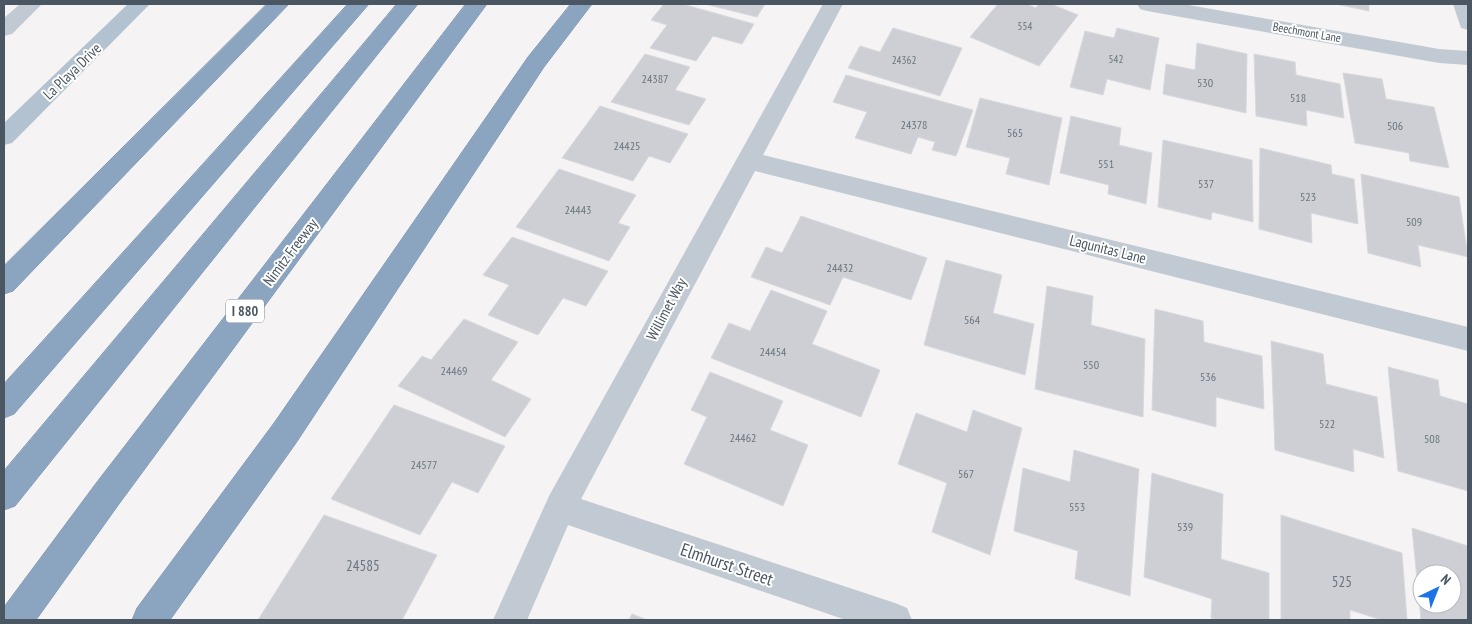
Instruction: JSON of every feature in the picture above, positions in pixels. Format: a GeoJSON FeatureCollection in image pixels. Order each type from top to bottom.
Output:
{"type":"FeatureCollection","features":[{"type":"Feature","properties":{"kind":"highway"},"geometry":{"type":"LineString","coordinates":[[4,271],[68,200],[260,4]]}},
{"type":"Feature","properties":{"kind":"highway"},"geometry":{"type":"LineString","coordinates":[[4,283],[279,4]]}},
{"type":"Feature","properties":{"kind":"highway"},"geometry":{"type":"LineString","coordinates":[[4,404],[358,4]]}},
{"type":"Feature","properties":{"kind":"highway"},"geometry":{"type":"LineString","coordinates":[[4,495],[408,4]]}},
{"type":"Feature","properties":{"kind":"highway","name":"Nimitz Freeway"},"geometry":{"type":"LineString","coordinates":[[14,620],[477,4]]}},
{"type":"Feature","properties":{"kind":"highway"},"geometry":{"type":"LineString","coordinates":[[536,62],[566,4]]}},
{"type":"Feature","properties":{"kind":"highway"},"geometry":{"type":"LineString","coordinates":[[149,620],[285,433],[536,62],[582,4]]}},
{"type":"Feature","properties":{"kind":"main road","name":"La Playa Drive"},"geometry":{"type":"LineString","coordinates":[[4,137],[140,4]]}},
{"type":"Feature","properties":{"kind":"street"},"geometry":{"type":"LineString","coordinates":[[4,28],[32,4]]}},
{"type":"Feature","properties":{"kind":"street","name":"Willimet Way"},"geometry":{"type":"LineString","coordinates":[[510,620],[560,507],[833,4]]}},
{"type":"Feature","properties":{"kind":"street","name":"Beechmont Lane"},"geometry":{"type":"LineString","coordinates":[[1147,4],[1439,56],[1468,58]]}},
{"type":"Feature","properties":{"kind":"street"},"geometry":{"type":"LineString","coordinates":[[1463,4],[1468,23]]}},
{"type":"Feature","properties":{"kind":"street","name":"Lagunitas Lane"},"geometry":{"type":"LineString","coordinates":[[747,160],[1468,339]]}},
{"type":"Feature","properties":{"kind":"street","name":"Elmhurst Street"},"geometry":{"type":"LineString","coordinates":[[560,507],[895,620]]}},
{"type":"Feature","properties":{"kind":"building"},"geometry":{"type":"Polygon","coordinates":[[[664,4],[682,4],[754,24],[742,44],[713,36],[696,61],[650,48],[667,25],[651,20],[664,4]]]}},
{"type":"Feature","properties":{"kind":"building"},"geometry":{"type":"Polygon","coordinates":[[[705,4],[765,4],[757,17],[705,4]]]}},
{"type":"Feature","properties":{"kind":"building"},"geometry":{"type":"Polygon","coordinates":[[[998,4],[1026,4],[1036,8],[1039,4],[1051,4],[1078,15],[1039,66],[970,37],[998,4]]]}},
{"type":"Feature","properties":{"kind":"building"},"geometry":{"type":"Polygon","coordinates":[[[1336,4],[1369,4],[1369,11],[1336,4]]]}},
{"type":"Feature","properties":{"kind":"building"},"geometry":{"type":"Polygon","coordinates":[[[893,28],[962,48],[940,96],[848,68],[860,46],[880,52],[893,28]]]}},
{"type":"Feature","properties":{"kind":"building"},"geometry":{"type":"Polygon","coordinates":[[[1117,28],[1159,38],[1150,90],[1107,79],[1103,95],[1070,87],[1085,31],[1114,38],[1117,28]]]}},
{"type":"Feature","properties":{"kind":"building"},"geometry":{"type":"Polygon","coordinates":[[[1197,43],[1247,54],[1246,113],[1163,94],[1166,64],[1195,70],[1197,43]]]}},
{"type":"Feature","properties":{"kind":"building"},"geometry":{"type":"Polygon","coordinates":[[[645,54],[690,67],[675,90],[706,99],[689,125],[611,102],[645,54]]]}},
{"type":"Feature","properties":{"kind":"building"},"geometry":{"type":"Polygon","coordinates":[[[1254,54],[1295,62],[1296,75],[1340,84],[1344,118],[1306,110],[1307,126],[1256,116],[1254,54]]]}},
{"type":"Feature","properties":{"kind":"building"},"geometry":{"type":"Polygon","coordinates":[[[1343,73],[1382,79],[1386,99],[1434,107],[1449,168],[1410,161],[1409,153],[1355,143],[1343,73]]]}},
{"type":"Feature","properties":{"kind":"building"},"geometry":{"type":"Polygon","coordinates":[[[846,75],[973,110],[956,156],[932,150],[935,142],[918,137],[911,154],[855,138],[867,112],[833,102],[846,75]]]}},
{"type":"Feature","properties":{"kind":"building"},"geometry":{"type":"Polygon","coordinates":[[[980,98],[1062,118],[1049,185],[1006,174],[1010,158],[966,147],[980,98]]]}},
{"type":"Feature","properties":{"kind":"building"},"geometry":{"type":"Polygon","coordinates":[[[600,106],[688,134],[670,163],[649,156],[633,181],[562,158],[600,106]]]}},
{"type":"Feature","properties":{"kind":"building"},"geometry":{"type":"Polygon","coordinates":[[[1071,116],[1121,128],[1119,145],[1152,153],[1146,204],[1108,194],[1109,185],[1060,173],[1071,116]]]}},
{"type":"Feature","properties":{"kind":"building"},"geometry":{"type":"Polygon","coordinates":[[[1163,140],[1252,160],[1253,222],[1212,212],[1211,220],[1158,207],[1163,140]]]}},
{"type":"Feature","properties":{"kind":"building"},"geometry":{"type":"Polygon","coordinates":[[[1260,148],[1331,165],[1332,174],[1354,179],[1358,224],[1311,213],[1312,243],[1259,229],[1260,148]]]}},
{"type":"Feature","properties":{"kind":"building"},"geometry":{"type":"Polygon","coordinates":[[[559,169],[636,195],[618,223],[630,227],[609,261],[516,227],[559,169]]]}},
{"type":"Feature","properties":{"kind":"building"},"geometry":{"type":"Polygon","coordinates":[[[1361,174],[1459,197],[1468,257],[1418,245],[1421,267],[1368,253],[1361,174]]]}},
{"type":"Feature","properties":{"kind":"building"},"geometry":{"type":"Polygon","coordinates":[[[801,216],[927,258],[911,300],[843,277],[830,305],[751,277],[766,247],[782,253],[801,216]]]}},
{"type":"Feature","properties":{"kind":"building"},"geometry":{"type":"Polygon","coordinates":[[[512,237],[608,271],[586,306],[563,298],[538,335],[488,315],[509,285],[483,275],[512,237]]]}},
{"type":"Feature","properties":{"kind":"building"},"geometry":{"type":"Polygon","coordinates":[[[946,260],[1002,275],[993,313],[1034,324],[1025,375],[924,345],[946,260]]]}},
{"type":"Feature","properties":{"kind":"building"},"geometry":{"type":"Polygon","coordinates":[[[1047,286],[1093,296],[1091,325],[1145,339],[1143,417],[1035,389],[1047,286]]]}},
{"type":"Feature","properties":{"kind":"building"},"geometry":{"type":"Polygon","coordinates":[[[771,290],[827,311],[812,344],[880,370],[861,417],[711,358],[729,323],[750,331],[771,290]]]}},
{"type":"Feature","properties":{"kind":"building"},"geometry":{"type":"Polygon","coordinates":[[[1155,309],[1203,321],[1204,342],[1262,356],[1264,409],[1216,397],[1216,427],[1152,410],[1155,309]]]}},
{"type":"Feature","properties":{"kind":"building"},"geometry":{"type":"Polygon","coordinates":[[[464,319],[518,342],[491,380],[531,399],[505,437],[398,386],[422,356],[431,360],[464,319]]]}},
{"type":"Feature","properties":{"kind":"building"},"geometry":{"type":"Polygon","coordinates":[[[1271,341],[1323,354],[1326,384],[1377,397],[1384,458],[1353,449],[1354,472],[1275,450],[1271,341]]]}},
{"type":"Feature","properties":{"kind":"building"},"geometry":{"type":"Polygon","coordinates":[[[1388,367],[1438,380],[1440,396],[1468,404],[1468,491],[1398,471],[1388,367]]]}},
{"type":"Feature","properties":{"kind":"building"},"geometry":{"type":"Polygon","coordinates":[[[710,372],[783,401],[770,430],[808,445],[783,506],[684,464],[707,417],[691,410],[710,372]]]}},
{"type":"Feature","properties":{"kind":"building"},"geometry":{"type":"Polygon","coordinates":[[[394,405],[505,446],[478,493],[452,482],[420,535],[331,499],[394,405]]]}},
{"type":"Feature","properties":{"kind":"building"},"geometry":{"type":"Polygon","coordinates":[[[973,410],[1022,428],[990,555],[932,532],[947,483],[898,464],[916,413],[967,432],[973,410]]]}},
{"type":"Feature","properties":{"kind":"building"},"geometry":{"type":"Polygon","coordinates":[[[1074,450],[1139,469],[1130,596],[1075,579],[1078,551],[1014,531],[1023,468],[1070,482],[1074,450]]]}},
{"type":"Feature","properties":{"kind":"building"},"geometry":{"type":"Polygon","coordinates":[[[1152,473],[1223,494],[1221,559],[1269,573],[1269,620],[1217,620],[1211,618],[1212,599],[1144,577],[1152,473]]]}},
{"type":"Feature","properties":{"kind":"building"},"geometry":{"type":"Polygon","coordinates":[[[324,515],[437,555],[402,620],[258,620],[324,515]]]}},
{"type":"Feature","properties":{"kind":"building"},"geometry":{"type":"Polygon","coordinates":[[[1281,515],[1402,553],[1407,620],[1382,620],[1350,610],[1350,620],[1281,620],[1281,515]]]}},
{"type":"Feature","properties":{"kind":"building"},"geometry":{"type":"Polygon","coordinates":[[[1412,528],[1468,546],[1468,620],[1421,620],[1420,614],[1462,614],[1462,564],[1416,564],[1412,528]]]}},
{"type":"Feature","properties":{"kind":"building"},"geometry":{"type":"Polygon","coordinates":[[[632,614],[647,620],[629,620],[632,614]]]}}]}
